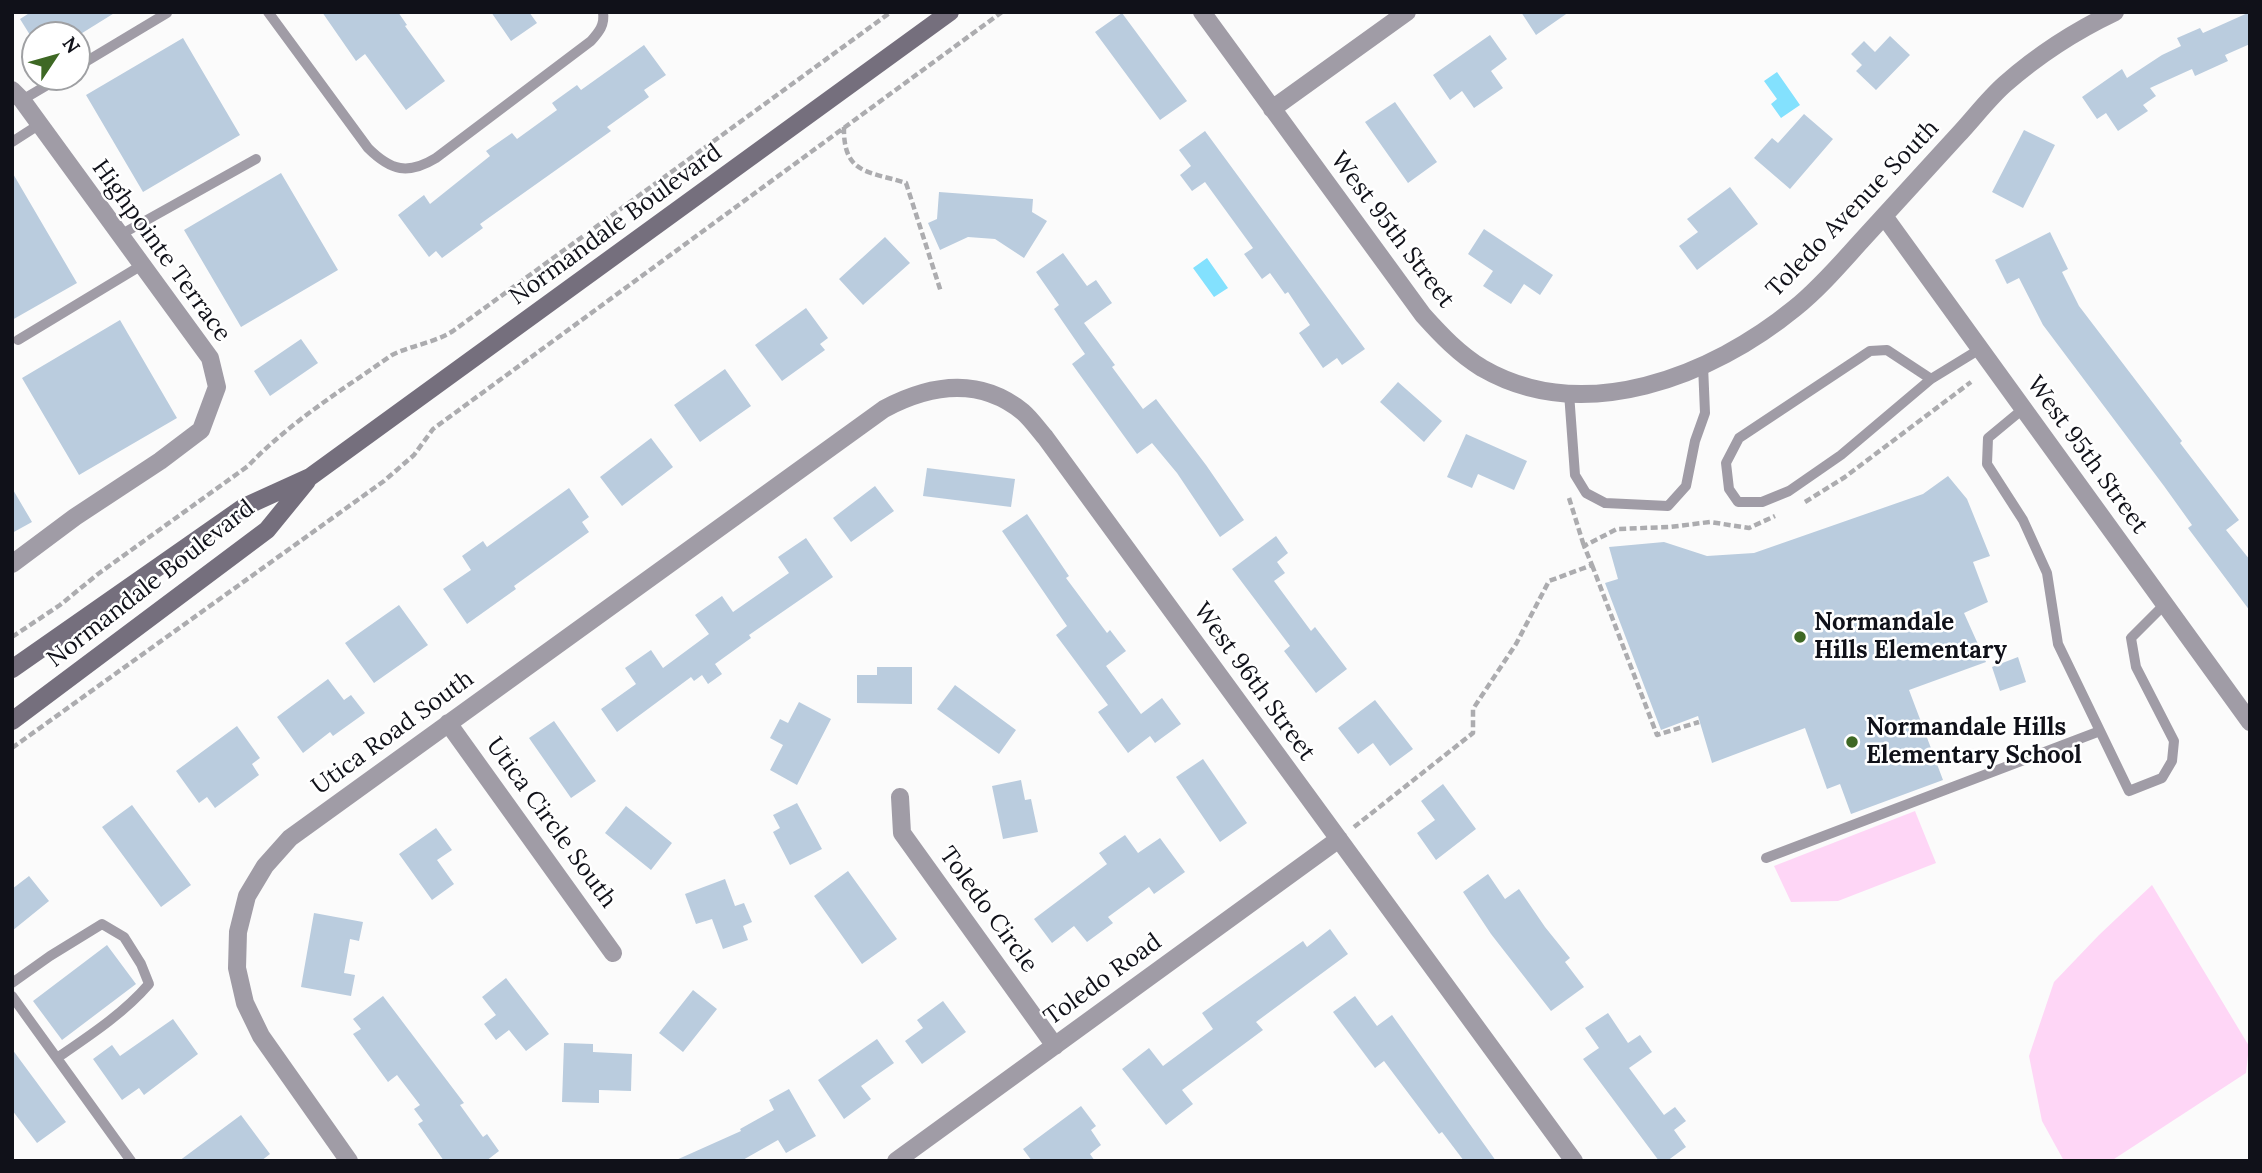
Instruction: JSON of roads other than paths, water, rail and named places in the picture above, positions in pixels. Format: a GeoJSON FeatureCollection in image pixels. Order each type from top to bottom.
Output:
{"type":"FeatureCollection","features":[{"type":"Feature","properties":{"kind":"main road","name":"Normandale Boulevard"},"geometry":{"type":"LineString","coordinates":[[12,670],[244,507],[310,478],[950,12]]}},
{"type":"Feature","properties":{"kind":"main road","name":"Normandale Boulevard"},"geometry":{"type":"LineString","coordinates":[[12,721],[267,530],[310,478]]}},
{"type":"Feature","properties":{"kind":"street","name":"West 95th Street"},"geometry":{"type":"LineString","coordinates":[[1202,12],[1423,315],[1450,345],[1482,368],[1520,385],[1569,393],[1600,394]]}},
{"type":"Feature","properties":{"kind":"street"},"geometry":{"type":"LineString","coordinates":[[1272,109],[1407,12]]}},
{"type":"Feature","properties":{"kind":"street","name":"Toledo Avenue South"},"geometry":{"type":"LineString","coordinates":[[1600,394],[1653,384],[1703,365],[1752,339],[1797,307],[2004,85],[2085,26],[2115,12]]}},
{"type":"Feature","properties":{"kind":"street","name":"Highpointe Terrace"},"geometry":{"type":"LineString","coordinates":[[12,564],[201,430],[217,387],[210,358],[17,95]]}},
{"type":"Feature","properties":{"kind":"street","name":"West 95th Street"},"geometry":{"type":"LineString","coordinates":[[1884,216],[2250,722]]}},
{"type":"Feature","properties":{"kind":"street","name":"West 96th Street"},"geometry":{"type":"LineString","coordinates":[[825,451],[884,409],[909,396],[936,388],[966,388],[997,396],[1024,413],[1045,437],[1574,1161]]}},
{"type":"Feature","properties":{"kind":"street","name":"Utica Road South"},"geometry":{"type":"LineString","coordinates":[[349,1161],[261,1036],[245,1003],[237,968],[238,932],[247,896],[265,866],[290,838],[825,451]]}},
{"type":"Feature","properties":{"kind":"street","name":"Utica Circle South"},"geometry":{"type":"LineString","coordinates":[[448,723],[613,953]]}},
{"type":"Feature","properties":{"kind":"street","name":"Toledo Circle"},"geometry":{"type":"LineString","coordinates":[[900,797],[902,833],[1055,1046]]}},
{"type":"Feature","properties":{"kind":"street","name":"Toledo Road"},"geometry":{"type":"LineString","coordinates":[[896,1161],[1339,839]]}},
{"type":"Feature","properties":{"kind":"lane"},"geometry":{"type":"LineString","coordinates":[[268,12],[368,148],[381,161],[401,169],[419,168],[436,158],[591,41],[600,32],[603,12]]}},
{"type":"Feature","properties":{"kind":"lane"},"geometry":{"type":"LineString","coordinates":[[91,59],[167,13]]}},
{"type":"Feature","properties":{"kind":"lane"},"geometry":{"type":"LineString","coordinates":[[12,142],[40,124]]}},
{"type":"Feature","properties":{"kind":"lane"},"geometry":{"type":"LineString","coordinates":[[120,235],[256,159]]}},
{"type":"Feature","properties":{"kind":"lane"},"geometry":{"type":"LineString","coordinates":[[18,340],[142,265]]}},
{"type":"Feature","properties":{"kind":"lane"},"geometry":{"type":"LineString","coordinates":[[1931,379],[1887,350],[1870,351],[1739,438],[1726,463],[1729,489],[1738,502],[1762,502],[1789,491],[1841,455],[1931,379],[1980,349]]}},
{"type":"Feature","properties":{"kind":"lane"},"geometry":{"type":"LineString","coordinates":[[1569,393],[1576,475],[1586,493],[1605,503],[1668,506],[1686,486],[1695,441],[1705,413],[1703,365]]}},
{"type":"Feature","properties":{"kind":"lane"},"geometry":{"type":"LineString","coordinates":[[2024,409],[1988,438],[1987,464],[2023,520],[2047,573],[2058,644],[2129,791],[2162,778],[2172,761],[2174,741],[2136,667],[2131,638],[2165,604]]}},
{"type":"Feature","properties":{"kind":"lane"},"geometry":{"type":"LineString","coordinates":[[1766,858],[2101,731]]}},
{"type":"Feature","properties":{"kind":"lane"},"geometry":{"type":"LineString","coordinates":[[12,983],[102,924],[124,937],[141,964],[149,984],[139,996],[57,1058]]}},
{"type":"Feature","properties":{"kind":"lane"},"geometry":{"type":"LineString","coordinates":[[12,996],[131,1161]]}},
{"type":"Feature","properties":{"kind":"water"},"geometry":{"type":"Polygon","coordinates":[[[1777,72],[1800,105],[1781,118],[1771,104],[1777,99],[1764,81],[1777,72]]]}},
{"type":"Feature","properties":{"kind":"water"},"geometry":{"type":"Polygon","coordinates":[[[1207,258],[1228,288],[1214,297],[1193,268],[1207,258]]]}},
{"type":"Feature","properties":{"kind":"place","name":"Normandale Hills Elementary"},"geometry":{"type":"Point","coordinates":[1800,637]}},
{"type":"Feature","properties":{"kind":"place","name":"Normandale Hills Elementary School"},"geometry":{"type":"Point","coordinates":[1852,742]}}]}
